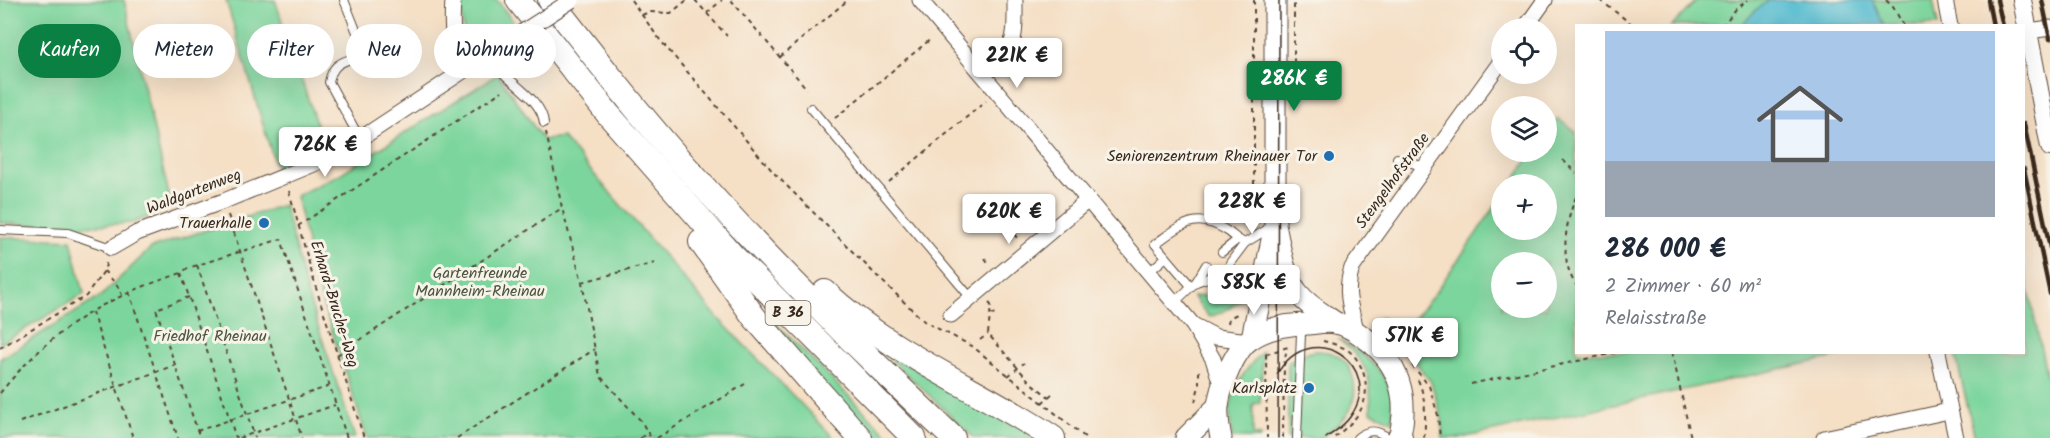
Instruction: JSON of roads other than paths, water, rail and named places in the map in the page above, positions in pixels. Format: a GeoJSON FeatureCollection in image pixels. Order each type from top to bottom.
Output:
{"type":"FeatureCollection","features":[{"type":"Feature","properties":{"kind":"highway","name":"B 36"},"geometry":{"type":"LineString","coordinates":[[518,0],[608,114],[684,202],[785,310],[914,438]]}},
{"type":"Feature","properties":{"kind":"highway","name":"B 36"},"geometry":{"type":"LineString","coordinates":[[550,0],[679,159],[776,264],[952,438]]}},
{"type":"Feature","properties":{"kind":"highway"},"geometry":{"type":"LineString","coordinates":[[684,202],[693,233],[717,262],[754,317],[860,438]]}},
{"type":"Feature","properties":{"kind":"highway"},"geometry":{"type":"LineString","coordinates":[[776,264],[816,283],[844,310],[886,340],[1053,438]]}},
{"type":"Feature","properties":{"kind":"main road"},"geometry":{"type":"LineString","coordinates":[[1275,0],[1275,225],[1282,256],[1292,283],[1326,323]]}},
{"type":"Feature","properties":{"kind":"main road"},"geometry":{"type":"LineString","coordinates":[[1256,344],[1268,254],[1275,225]]}},
{"type":"Feature","properties":{"kind":"main road"},"geometry":{"type":"LineString","coordinates":[[1186,438],[1203,422],[1220,397],[1233,362],[1278,328],[1326,323],[1357,333],[1377,347],[1390,362],[1400,383],[1403,409],[1397,438]]}},
{"type":"Feature","properties":{"kind":"main road"},"geometry":{"type":"LineString","coordinates":[[1220,397],[1221,438]]}},
{"type":"Feature","properties":{"kind":"street"},"geometry":{"type":"LineString","coordinates":[[451,24],[453,0]]}},
{"type":"Feature","properties":{"kind":"street","name":"Waldgartenweg"},"geometry":{"type":"LineString","coordinates":[[535,24],[572,0]]}},
{"type":"Feature","properties":{"kind":"street"},"geometry":{"type":"LineString","coordinates":[[920,0],[1193,325],[1214,359],[1220,397]]}},
{"type":"Feature","properties":{"kind":"street"},"geometry":{"type":"LineString","coordinates":[[983,74],[1007,54],[1015,37],[1016,0]]}},
{"type":"Feature","properties":{"kind":"street"},"geometry":{"type":"LineString","coordinates":[[1532,18],[1545,0]]}},
{"type":"Feature","properties":{"kind":"street"},"geometry":{"type":"LineString","coordinates":[[1945,0],[1950,24]]}},
{"type":"Feature","properties":{"kind":"street"},"geometry":{"type":"LineString","coordinates":[[2022,0],[2050,147]]}},
{"type":"Feature","properties":{"kind":"street"},"geometry":{"type":"LineString","coordinates":[[2029,31],[2050,28]]}},
{"type":"Feature","properties":{"kind":"street","name":"Stengelhofstraße"},"geometry":{"type":"LineString","coordinates":[[1357,333],[1348,294],[1348,281],[1352,268],[1491,75]]}},
{"type":"Feature","properties":{"kind":"street","name":"Waldgartenweg"},"geometry":{"type":"LineString","coordinates":[[111,248],[137,233],[224,201],[326,159],[454,78]]}},
{"type":"Feature","properties":{"kind":"street"},"geometry":{"type":"LineString","coordinates":[[951,315],[1088,200]]}},
{"type":"Feature","properties":{"kind":"street"},"geometry":{"type":"LineString","coordinates":[[1193,325],[1216,337],[1256,344]]}},
{"type":"Feature","properties":{"kind":"street"},"geometry":{"type":"LineString","coordinates":[[1938,354],[1956,438]]}},
{"type":"Feature","properties":{"kind":"street"},"geometry":{"type":"LineString","coordinates":[[1824,438],[1949,411]]}},
{"type":"Feature","properties":{"kind":"lane"},"geometry":{"type":"LineString","coordinates":[[344,0],[362,45],[355,57],[336,64],[328,82],[360,139]]}},
{"type":"Feature","properties":{"kind":"lane"},"geometry":{"type":"LineString","coordinates":[[508,78],[532,101],[543,115],[544,123]]}},
{"type":"Feature","properties":{"kind":"lane"},"geometry":{"type":"LineString","coordinates":[[811,108],[879,189],[975,295]]}},
{"type":"Feature","properties":{"kind":"lane"},"geometry":{"type":"LineString","coordinates":[[1397,158],[1424,168]]}},
{"type":"Feature","properties":{"kind":"lane"},"geometry":{"type":"LineString","coordinates":[[1193,284],[1155,244],[1183,224],[1202,221],[1229,232],[1241,241]]}},
{"type":"Feature","properties":{"kind":"lane"},"geometry":{"type":"LineString","coordinates":[[1222,252],[1275,225]]}},
{"type":"Feature","properties":{"kind":"lane"},"geometry":{"type":"LineString","coordinates":[[0,230],[68,233],[111,248]]}},
{"type":"Feature","properties":{"kind":"lane"},"geometry":{"type":"LineString","coordinates":[[1230,263],[1241,241]]}},
{"type":"Feature","properties":{"kind":"lane"},"geometry":{"type":"LineString","coordinates":[[1149,272],[1166,257]]}},
{"type":"Feature","properties":{"kind":"lane"},"geometry":{"type":"LineString","coordinates":[[1174,303],[1193,284],[1206,265]]}},
{"type":"Feature","properties":{"kind":"lane"},"geometry":{"type":"LineString","coordinates":[[1193,284],[1214,276]]}},
{"type":"Feature","properties":{"kind":"lane"},"geometry":{"type":"LineString","coordinates":[[1297,438],[1301,333],[1326,323]]}},
{"type":"Feature","properties":{"kind":"lane"},"geometry":{"type":"LineString","coordinates":[[1357,438],[1370,430],[1397,438]]}},
{"type":"Feature","properties":{"kind":"water"},"geometry":{"type":"Polygon","coordinates":[[[1770,0],[1872,0],[1884,24],[1743,24],[1757,9],[1770,0]]]}},
{"type":"Feature","properties":{"kind":"tram line"},"geometry":{"type":"LineString","coordinates":[[1278,438],[1279,0]]}},
{"type":"Feature","properties":{"kind":"tram line"},"geometry":{"type":"LineString","coordinates":[[1277,374],[1291,357],[1308,349],[1325,348],[1340,354],[1352,365],[1359,380],[1359,398],[1348,420],[1326,438]]}},
{"type":"Feature","properties":{"kind":"railway"},"geometry":{"type":"LineString","coordinates":[[1988,0],[1993,24]]}},
{"type":"Feature","properties":{"kind":"railway"},"geometry":{"type":"LineString","coordinates":[[1997,0],[2003,24]]}},
{"type":"Feature","properties":{"kind":"railway"},"geometry":{"type":"LineString","coordinates":[[2042,0],[2050,39]]}},
{"type":"Feature","properties":{"kind":"railway"},"geometry":{"type":"LineString","coordinates":[[2025,129],[2050,248]]}},
{"type":"Feature","properties":{"kind":"railway"},"geometry":{"type":"LineString","coordinates":[[2025,174],[2050,294]]}},
{"type":"Feature","properties":{"kind":"place","name":"Seniorenzentrum Rheinauer Tor"},"geometry":{"type":"Point","coordinates":[1329,156]}},
{"type":"Feature","properties":{"kind":"place","name":"Trauerhalle"},"geometry":{"type":"Point","coordinates":[264,223]}},
{"type":"Feature","properties":{"kind":"place","name":"Karlsplatz"},"geometry":{"type":"Point","coordinates":[1309,388]}},
{"type":"Feature","properties":{"kind":"park label","name":"Gartenfreunde Mannheim-Rheinau"},"geometry":{"type":"Point","coordinates":[480,282]}},
{"type":"Feature","properties":{"kind":"park label","name":"Friedhof Rheinau"},"geometry":{"type":"Point","coordinates":[210,336]}}]}
